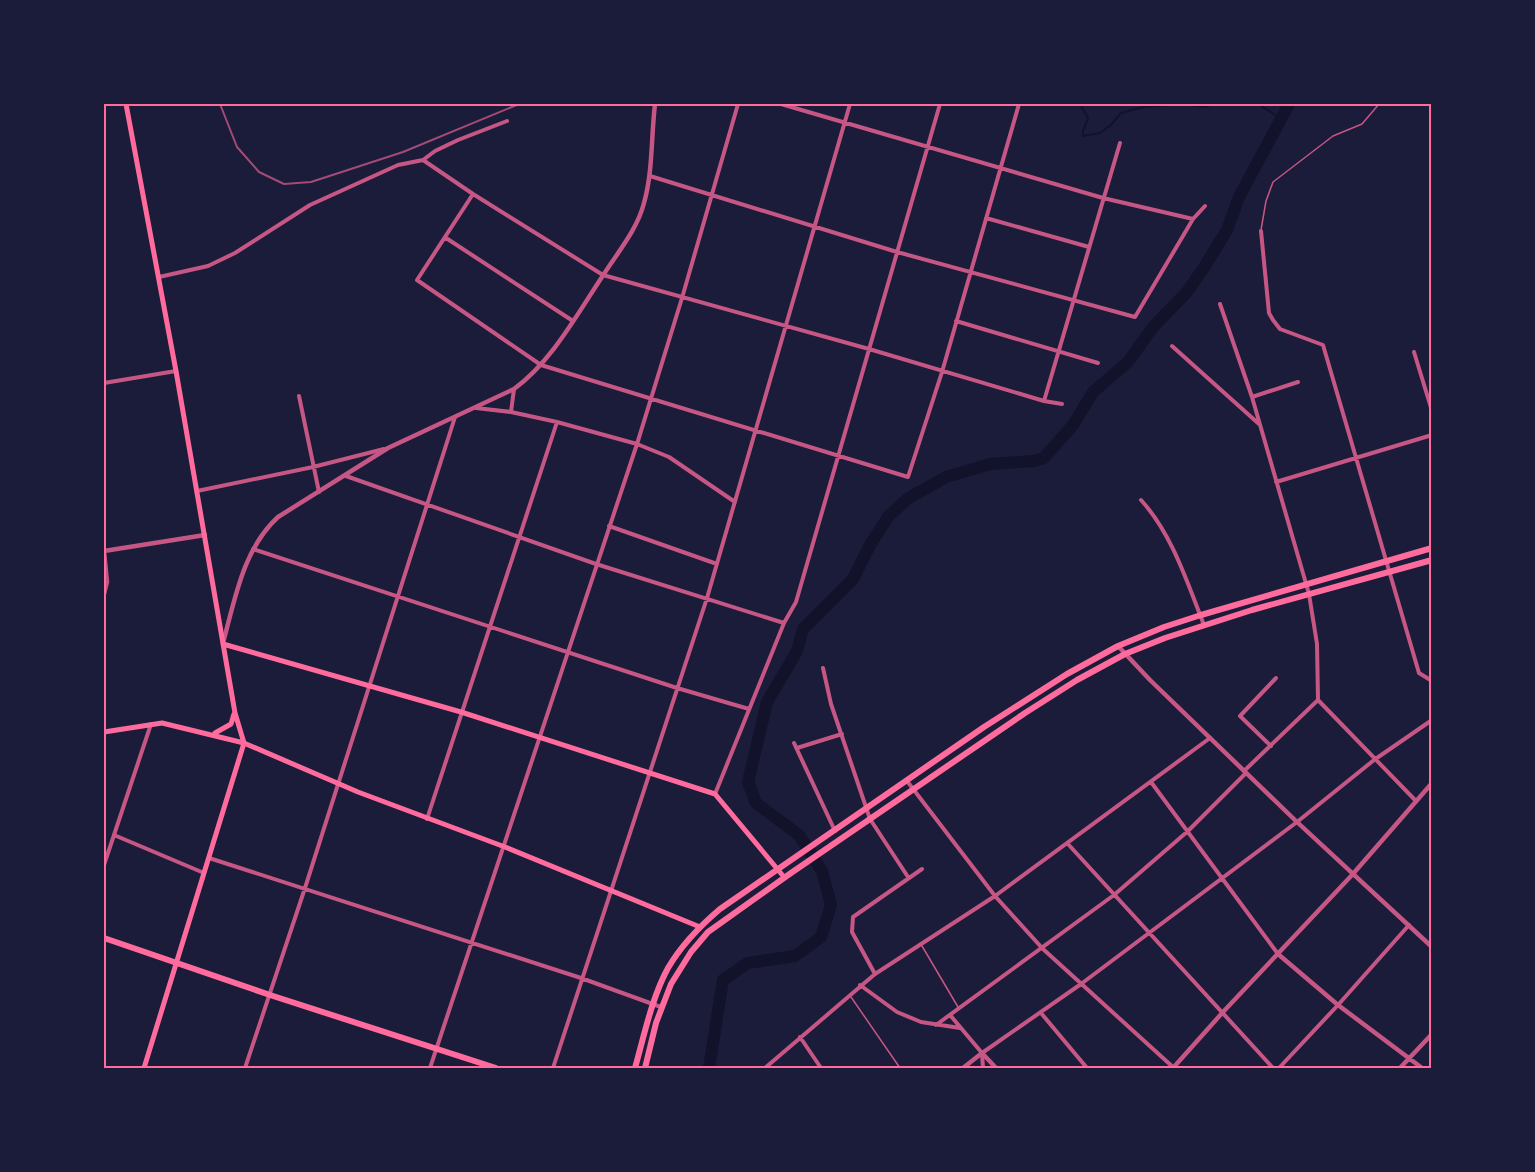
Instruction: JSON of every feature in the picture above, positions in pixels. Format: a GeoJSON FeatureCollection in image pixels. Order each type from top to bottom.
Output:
{"type":"FeatureCollection","features":[{"type":"Feature","properties":{"kind":"main road"},"geometry":{"type":"LineString","coordinates":[[126,104],[176,370],[235,713],[244,743],[144,1068]]}},
{"type":"Feature","properties":{"kind":"main road"},"geometry":{"type":"LineString","coordinates":[[635,1068],[654,1005],[668,969],[700,927],[720,909],[1019,705],[1067,674],[1118,646],[1164,627],[1431,548]]}},
{"type":"Feature","properties":{"kind":"main road"},"geometry":{"type":"LineString","coordinates":[[645,1068],[671,984],[708,932],[790,873],[1025,713],[1077,680],[1125,654],[1204,625],[1431,560]]}},
{"type":"Feature","properties":{"kind":"main road"},"geometry":{"type":"LineString","coordinates":[[223,644],[461,712],[715,794],[784,878]]}},
{"type":"Feature","properties":{"kind":"main road"},"geometry":{"type":"LineString","coordinates":[[1019,705],[1025,713]]}},
{"type":"Feature","properties":{"kind":"main road"},"geometry":{"type":"LineString","coordinates":[[213,734],[231,724],[235,713]]}},
{"type":"Feature","properties":{"kind":"main road"},"geometry":{"type":"LineString","coordinates":[[104,732],[162,723],[244,743],[337,784],[505,847],[700,927]]}},
{"type":"Feature","properties":{"kind":"main road"},"geometry":{"type":"LineString","coordinates":[[104,938],[270,996],[496,1068]]}},
{"type":"Feature","properties":{"kind":"street"},"geometry":{"type":"LineString","coordinates":[[223,644],[239,586],[253,549],[260,536],[278,517],[388,448],[514,389],[541,365],[635,228],[644,204],[650,176],[655,104]]}},
{"type":"Feature","properties":{"kind":"street"},"geometry":{"type":"LineString","coordinates":[[430,1068],[637,444],[738,104]]}},
{"type":"Feature","properties":{"kind":"street"},"geometry":{"type":"LineString","coordinates":[[780,104],[792,105],[844,123],[1103,198],[1193,219]]}},
{"type":"Feature","properties":{"kind":"street"},"geometry":{"type":"LineString","coordinates":[[553,1068],[648,771],[707,598],[850,104]]}},
{"type":"Feature","properties":{"kind":"street"},"geometry":{"type":"LineString","coordinates":[[715,794],[784,622],[796,602],[940,104]]}},
{"type":"Feature","properties":{"kind":"street"},"geometry":{"type":"LineString","coordinates":[[473,195],[417,280],[541,365],[908,477],[942,372],[1019,104]]}},
{"type":"Feature","properties":{"kind":"street"},"geometry":{"type":"LineString","coordinates":[[159,276],[208,266],[235,253],[310,205],[398,165],[423,160],[435,151],[458,140],[507,121]]}},
{"type":"Feature","properties":{"kind":"street"},"geometry":{"type":"LineString","coordinates":[[1044,401],[1120,143]]}},
{"type":"Feature","properties":{"kind":"street"},"geometry":{"type":"LineString","coordinates":[[423,160],[473,195],[603,275],[869,349],[1044,401],[1062,404]]}},
{"type":"Feature","properties":{"kind":"street"},"geometry":{"type":"LineString","coordinates":[[650,176],[814,228],[1135,317],[1193,219],[1205,206]]}},
{"type":"Feature","properties":{"kind":"street"},"geometry":{"type":"LineString","coordinates":[[986,218],[1089,247]]}},
{"type":"Feature","properties":{"kind":"street"},"geometry":{"type":"LineString","coordinates":[[1261,231],[1269,313],[1280,328],[1323,345],[1419,673],[1431,681]]}},
{"type":"Feature","properties":{"kind":"street"},"geometry":{"type":"LineString","coordinates":[[446,238],[573,321]]}},
{"type":"Feature","properties":{"kind":"street"},"geometry":{"type":"LineString","coordinates":[[1221,304],[1252,397],[1309,594],[1317,644],[1318,699],[1374,760],[1416,801]]}},
{"type":"Feature","properties":{"kind":"street"},"geometry":{"type":"LineString","coordinates":[[956,321],[1098,363]]}},
{"type":"Feature","properties":{"kind":"street"},"geometry":{"type":"LineString","coordinates":[[1172,346],[1260,425]]}},
{"type":"Feature","properties":{"kind":"street"},"geometry":{"type":"LineString","coordinates":[[1414,352],[1431,411]]}},
{"type":"Feature","properties":{"kind":"street"},"geometry":{"type":"LineString","coordinates":[[104,383],[176,370]]}},
{"type":"Feature","properties":{"kind":"street"},"geometry":{"type":"LineString","coordinates":[[1252,397],[1298,382]]}},
{"type":"Feature","properties":{"kind":"street"},"geometry":{"type":"LineString","coordinates":[[511,412],[514,389]]}},
{"type":"Feature","properties":{"kind":"street"},"geometry":{"type":"LineString","coordinates":[[299,396],[319,492]]}},
{"type":"Feature","properties":{"kind":"street"},"geometry":{"type":"LineString","coordinates":[[476,408],[511,412],[557,422],[637,444],[669,457],[735,502]]}},
{"type":"Feature","properties":{"kind":"street"},"geometry":{"type":"LineString","coordinates":[[246,1068],[455,417]]}},
{"type":"Feature","properties":{"kind":"street"},"geometry":{"type":"LineString","coordinates":[[427,819],[557,422]]}},
{"type":"Feature","properties":{"kind":"street"},"geometry":{"type":"LineString","coordinates":[[1276,482],[1431,435]]}},
{"type":"Feature","properties":{"kind":"street"},"geometry":{"type":"LineString","coordinates":[[197,491],[313,467],[388,448]]}},
{"type":"Feature","properties":{"kind":"street"},"geometry":{"type":"LineString","coordinates":[[346,476],[596,564],[784,622]]}},
{"type":"Feature","properties":{"kind":"street"},"geometry":{"type":"LineString","coordinates":[[1141,500],[1155,516],[1165,534],[1204,625]]}},
{"type":"Feature","properties":{"kind":"street"},"geometry":{"type":"LineString","coordinates":[[609,526],[717,564]]}},
{"type":"Feature","properties":{"kind":"street"},"geometry":{"type":"LineString","coordinates":[[104,594],[107,582],[104,552],[205,535]]}},
{"type":"Feature","properties":{"kind":"street"},"geometry":{"type":"LineString","coordinates":[[253,549],[677,688],[749,709]]}},
{"type":"Feature","properties":{"kind":"street"},"geometry":{"type":"LineString","coordinates":[[1118,646],[1352,875],[1431,947]]}},
{"type":"Feature","properties":{"kind":"street"},"geometry":{"type":"LineString","coordinates":[[823,668],[831,704],[870,819],[908,877]]}},
{"type":"Feature","properties":{"kind":"street"},"geometry":{"type":"LineString","coordinates":[[1271,746],[1240,716],[1276,678]]}},
{"type":"Feature","properties":{"kind":"street"},"geometry":{"type":"LineString","coordinates":[[936,1025],[1114,895],[1188,831],[1318,699]]}},
{"type":"Feature","properties":{"kind":"street"},"geometry":{"type":"LineString","coordinates":[[963,1068],[1081,984],[1297,822],[1374,760],[1431,720]]}},
{"type":"Feature","properties":{"kind":"street"},"geometry":{"type":"LineString","coordinates":[[104,865],[151,723]]}},
{"type":"Feature","properties":{"kind":"street"},"geometry":{"type":"LineString","coordinates":[[797,748],[842,734]]}},
{"type":"Feature","properties":{"kind":"street"},"geometry":{"type":"LineString","coordinates":[[765,1068],[860,985],[920,943],[995,896],[1210,738]]}},
{"type":"Feature","properties":{"kind":"street"},"geometry":{"type":"LineString","coordinates":[[794,743],[833,832]]}},
{"type":"Feature","properties":{"kind":"street"},"geometry":{"type":"LineString","coordinates":[[907,781],[995,896],[1043,949],[1174,1068],[1222,1012],[1352,875],[1431,783]]}},
{"type":"Feature","properties":{"kind":"street"},"geometry":{"type":"LineString","coordinates":[[1151,782],[1278,954],[1338,1005],[1422,1068]]}},
{"type":"Feature","properties":{"kind":"street"},"geometry":{"type":"LineString","coordinates":[[114,835],[204,873]]}},
{"type":"Feature","properties":{"kind":"street"},"geometry":{"type":"LineString","coordinates":[[1068,843],[1273,1068]]}},
{"type":"Feature","properties":{"kind":"street"},"geometry":{"type":"LineString","coordinates":[[209,858],[581,978],[662,1008]]}},
{"type":"Feature","properties":{"kind":"street"},"geometry":{"type":"LineString","coordinates":[[875,974],[852,932],[853,917],[922,869]]}},
{"type":"Feature","properties":{"kind":"street"},"geometry":{"type":"LineString","coordinates":[[1279,1068],[1408,926]]}},
{"type":"Feature","properties":{"kind":"street"},"geometry":{"type":"LineString","coordinates":[[860,985],[897,1012],[921,1022],[960,1028]]}},
{"type":"Feature","properties":{"kind":"street"},"geometry":{"type":"LineString","coordinates":[[1041,1012],[1087,1068]]}},
{"type":"Feature","properties":{"kind":"street"},"geometry":{"type":"LineString","coordinates":[[950,1015],[996,1068]]}},
{"type":"Feature","properties":{"kind":"street"},"geometry":{"type":"LineString","coordinates":[[1400,1068],[1431,1034]]}},
{"type":"Feature","properties":{"kind":"street"},"geometry":{"type":"LineString","coordinates":[[800,1037],[821,1068]]}},
{"type":"Feature","properties":{"kind":"street"},"geometry":{"type":"LineString","coordinates":[[982,1053],[983,1068]]}},
{"type":"Feature","properties":{"kind":"lane"},"geometry":{"type":"LineString","coordinates":[[1261,231],[1266,201],[1273,182],[1333,136],[1362,124],[1379,104]]}},
{"type":"Feature","properties":{"kind":"lane"},"geometry":{"type":"LineString","coordinates":[[920,943],[958,1009]]}},
{"type":"Feature","properties":{"kind":"lane"},"geometry":{"type":"LineString","coordinates":[[849,994],[900,1068]]}},
{"type":"Feature","properties":{"kind":"waterway"},"geometry":{"type":"LineString","coordinates":[[1080,104],[1088,118],[1083,136],[1100,133],[1121,113],[1143,107],[1184,104],[1205,107],[1213,104]]}},
{"type":"Feature","properties":{"kind":"waterway"},"geometry":{"type":"LineString","coordinates":[[1258,104],[1280,118]]}},
{"type":"Feature","properties":{"kind":"waterway"},"geometry":{"type":"LineString","coordinates":[[709,1068],[723,980],[748,963],[795,956],[821,937],[831,905],[822,871],[799,835],[756,803],[748,782],[767,702],[797,651],[803,629],[853,579],[870,545],[888,517],[907,499],[946,477],[990,464],[1034,461],[1044,458],[1073,425],[1093,392],[1128,362],[1153,327],[1187,292],[1203,269],[1227,230],[1240,195],[1289,104]]}},
{"type":"Feature","properties":{"kind":"railway"},"geometry":{"type":"LineString","coordinates":[[220,104],[237,147],[259,172],[284,184],[311,182],[403,152],[519,104]]}}]}
